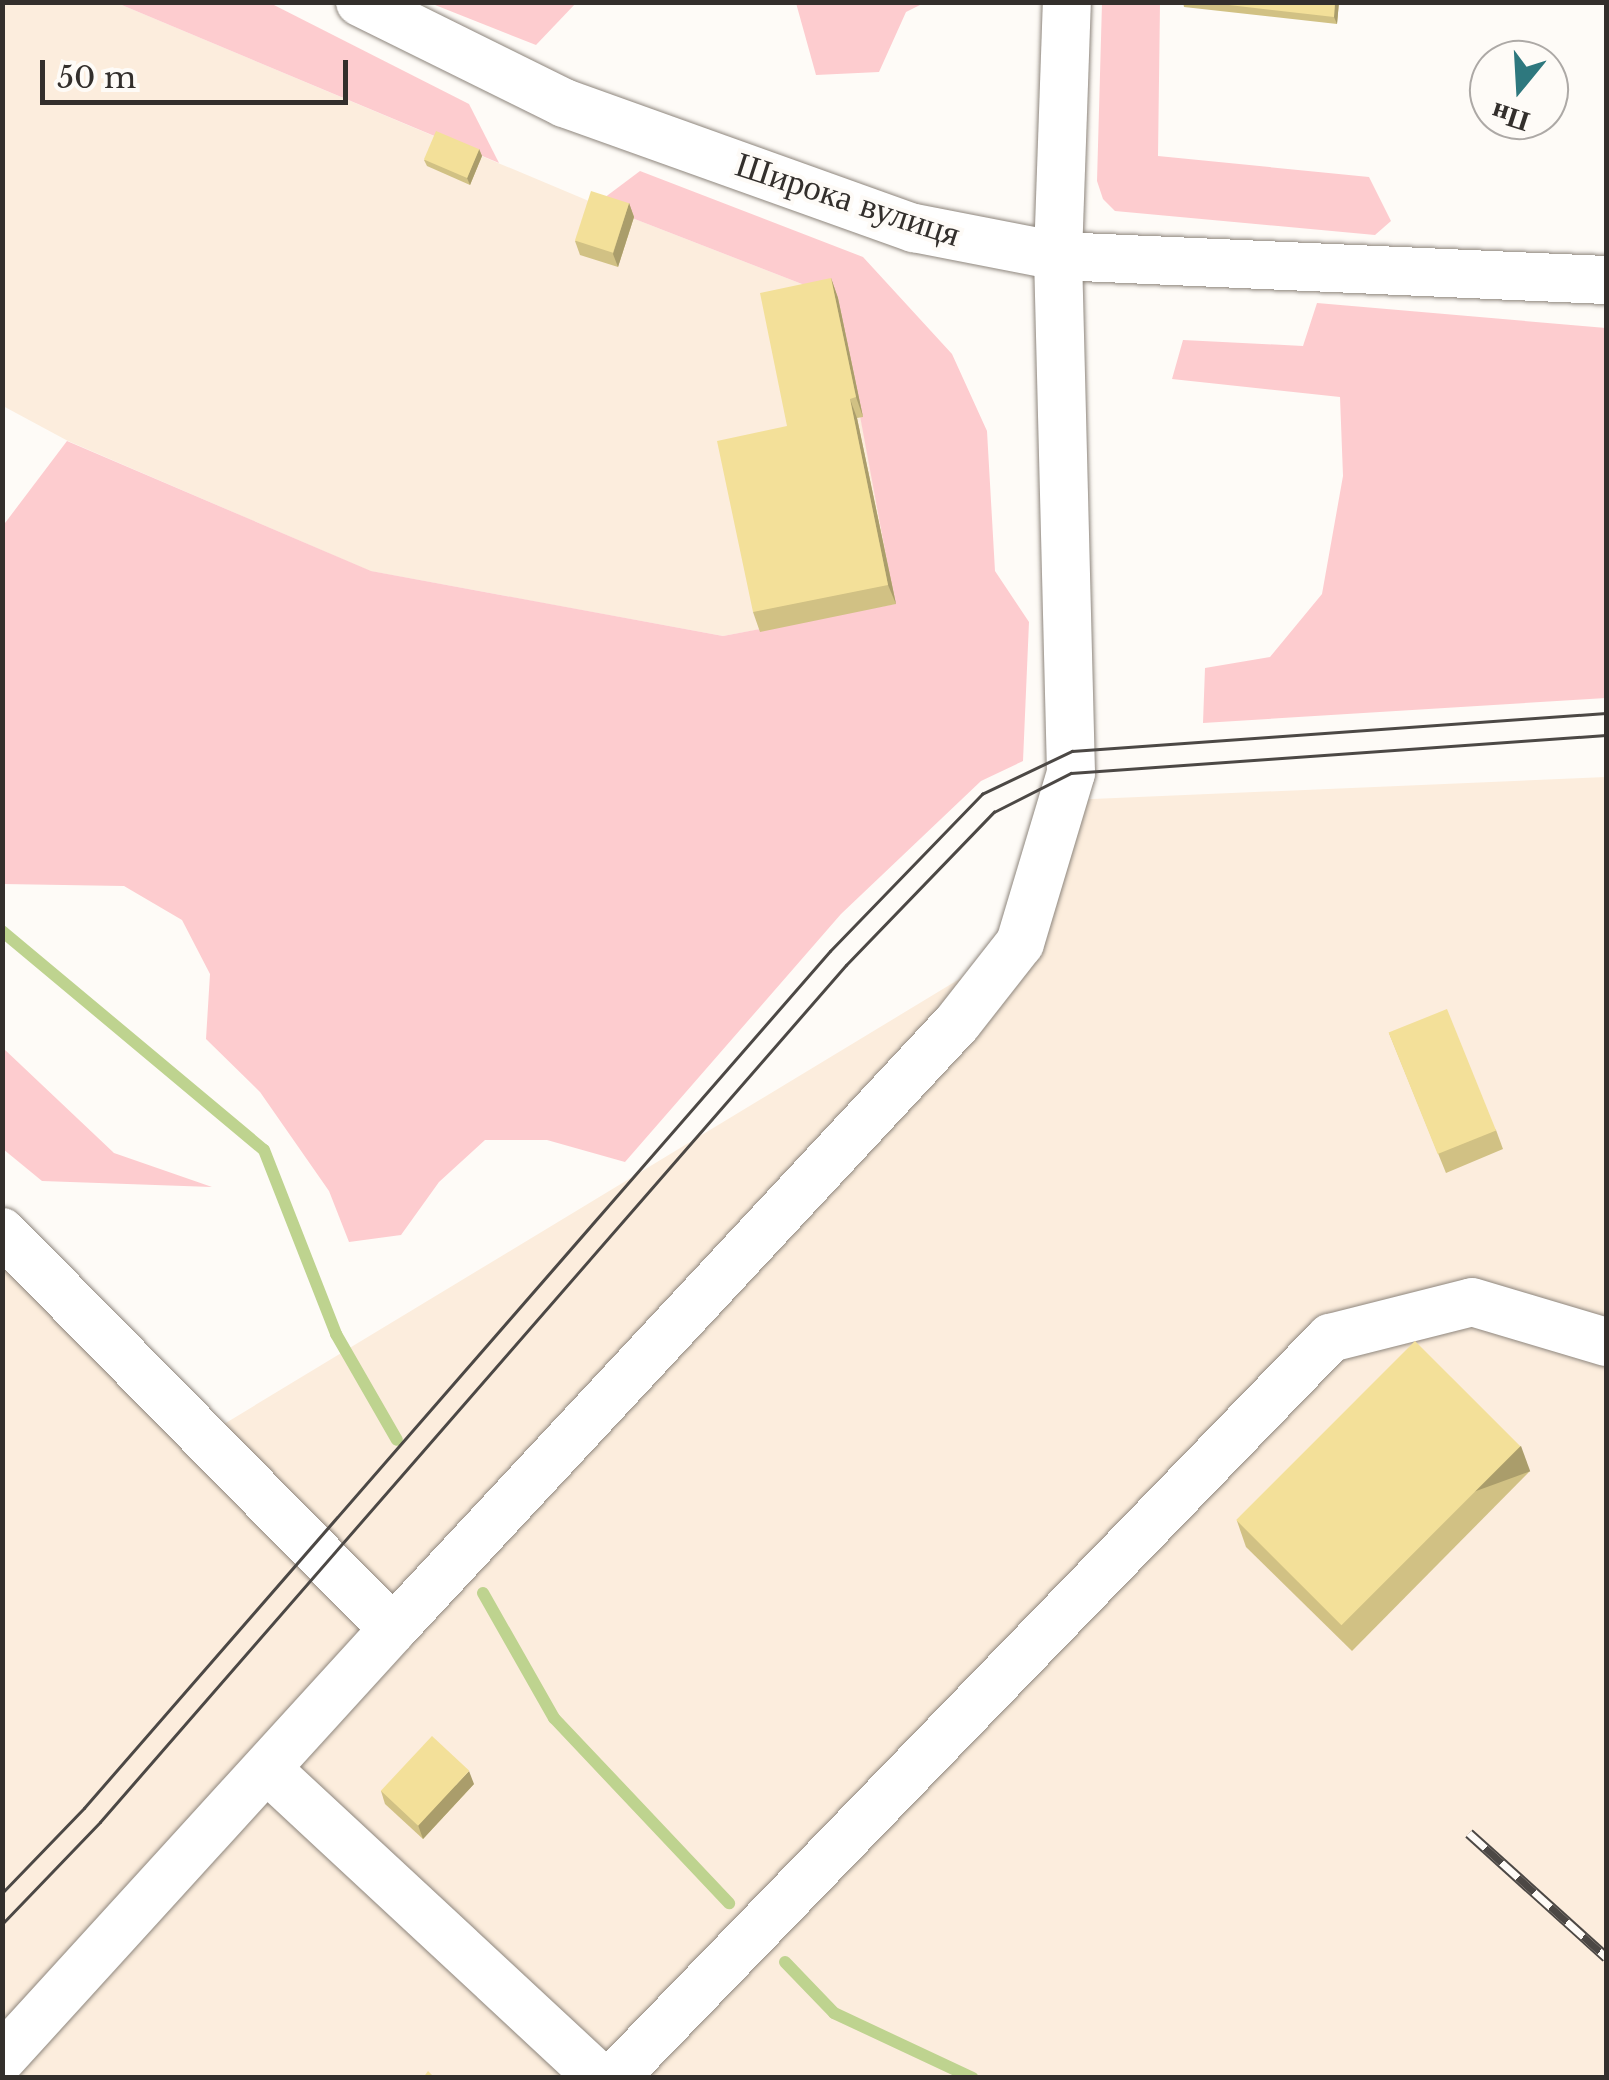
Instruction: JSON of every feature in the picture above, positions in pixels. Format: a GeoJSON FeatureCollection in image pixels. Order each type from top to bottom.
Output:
{"type":"FeatureCollection","features":[{"type":"Feature","properties":{"kind":"street","name":"Широка вулиця"},"geometry":{"type":"LineString","coordinates":[[360,2],[564,104],[914,228],[1058,256],[1606,280]]}},
{"type":"Feature","properties":{"kind":"street"},"geometry":{"type":"LineString","coordinates":[[2,2058],[393,1629],[958,1022],[1020,943],[1072,774],[1058,256],[1067,2]]}},
{"type":"Feature","properties":{"kind":"street"},"geometry":{"type":"LineString","coordinates":[[2,1232],[393,1629]]}},
{"type":"Feature","properties":{"kind":"street"},"geometry":{"type":"LineString","coordinates":[[614,2078],[1330,1338],[1472,1302],[1606,1342]]}},
{"type":"Feature","properties":{"kind":"street"},"geometry":{"type":"LineString","coordinates":[[267,1769],[600,2078]]}},
{"type":"Feature","properties":{"kind":"shaded area"},"geometry":{"type":"Polygon","coordinates":[[[796,2],[924,3],[906,12],[879,72],[816,75],[796,2]]]}},
{"type":"Feature","properties":{"kind":"shaded area"},"geometry":{"type":"Polygon","coordinates":[[[2,3],[117,3],[596,204],[838,298],[896,604],[723,636],[370,571],[68,441],[3,406],[2,3]]]}},
{"type":"Feature","properties":{"kind":"shaded area"},"geometry":{"type":"Polygon","coordinates":[[[117,3],[270,3],[469,104],[499,163],[117,3]]]}},
{"type":"Feature","properties":{"kind":"shaded area"},"geometry":{"type":"Polygon","coordinates":[[[430,3],[576,3],[536,45],[430,3]]]}},
{"type":"Feature","properties":{"kind":"shaded area"},"geometry":{"type":"Polygon","coordinates":[[[1102,3],[1160,3],[1158,156],[1369,177],[1391,221],[1375,235],[1115,211],[1103,199],[1097,181],[1102,3]]]}},
{"type":"Feature","properties":{"kind":"shaded area"},"geometry":{"type":"Polygon","coordinates":[[[640,171],[863,257],[952,354],[987,431],[995,571],[1029,622],[1023,761],[981,781],[841,914],[625,1162],[547,1140],[485,1140],[439,1182],[401,1235],[349,1242],[329,1191],[260,1092],[206,1039],[210,974],[182,920],[124,886],[3,884],[2,527],[67,441],[371,571],[723,636],[895,604],[838,298],[596,204],[640,171]]]}},
{"type":"Feature","properties":{"kind":"shaded area"},"geometry":{"type":"Polygon","coordinates":[[[1317,303],[1606,328],[1606,698],[1203,723],[1205,668],[1270,657],[1322,594],[1343,476],[1340,397],[1172,379],[1183,340],[1303,346],[1317,303]]]}},
{"type":"Feature","properties":{"kind":"shaded area"},"geometry":{"type":"Polygon","coordinates":[[[1606,777],[1606,2077],[3,2077],[2,1254],[186,1447],[1019,943],[1069,800],[1606,777]]]}},
{"type":"Feature","properties":{"kind":"shaded area"},"geometry":{"type":"Polygon","coordinates":[[[3,1048],[114,1153],[212,1187],[42,1181],[3,1149],[3,1048]]]}},
{"type":"Feature","properties":{"kind":"building"},"geometry":{"type":"Polygon","coordinates":[[[1203,2],[1335,2],[1334,17],[1203,2]]]}},
{"type":"Feature","properties":{"kind":"building"},"geometry":{"type":"Polygon","coordinates":[[[436,131],[479,149],[467,178],[424,160],[436,131]]]}},
{"type":"Feature","properties":{"kind":"building"},"geometry":{"type":"Polygon","coordinates":[[[591,191],[629,203],[613,253],[575,240],[591,191]]]}},
{"type":"Feature","properties":{"kind":"building"},"geometry":{"type":"Polygon","coordinates":[[[831,278],[856,397],[850,399],[888,585],[753,612],[717,441],[787,426],[760,293],[831,278]]]}},
{"type":"Feature","properties":{"kind":"building"},"geometry":{"type":"Polygon","coordinates":[[[1447,1009],[1496,1130],[1438,1154],[1389,1033],[1447,1009]]]}},
{"type":"Feature","properties":{"kind":"building"},"geometry":{"type":"Polygon","coordinates":[[[1415,1341],[1520,1446],[1341,1625],[1236,1520],[1415,1341]]]}},
{"type":"Feature","properties":{"kind":"building"},"geometry":{"type":"Polygon","coordinates":[[[432,1736],[469,1771],[418,1826],[381,1791],[432,1736]]]}},
{"type":"Feature","properties":{"kind":"waterway"},"geometry":{"type":"LineString","coordinates":[[2,931],[264,1150],[336,1334],[397,1440]]}},
{"type":"Feature","properties":{"kind":"waterway"},"geometry":{"type":"LineString","coordinates":[[483,1593],[554,1718],[729,1903]]}},
{"type":"Feature","properties":{"kind":"waterway"},"geometry":{"type":"LineString","coordinates":[[785,1962],[834,2013],[973,2078]]}},
{"type":"Feature","properties":{"kind":"tram line"},"geometry":{"type":"LineString","coordinates":[[2,1893],[84,1808],[830,951],[982,794],[1072,751],[1606,713]]}},
{"type":"Feature","properties":{"kind":"tram line"},"geometry":{"type":"LineString","coordinates":[[2,1924],[100,1822],[846,965],[994,812],[1071,773],[1606,735]]}},
{"type":"Feature","properties":{"kind":"railway"},"geometry":{"type":"LineString","coordinates":[[1469,1833],[1606,1957]]}}]}
